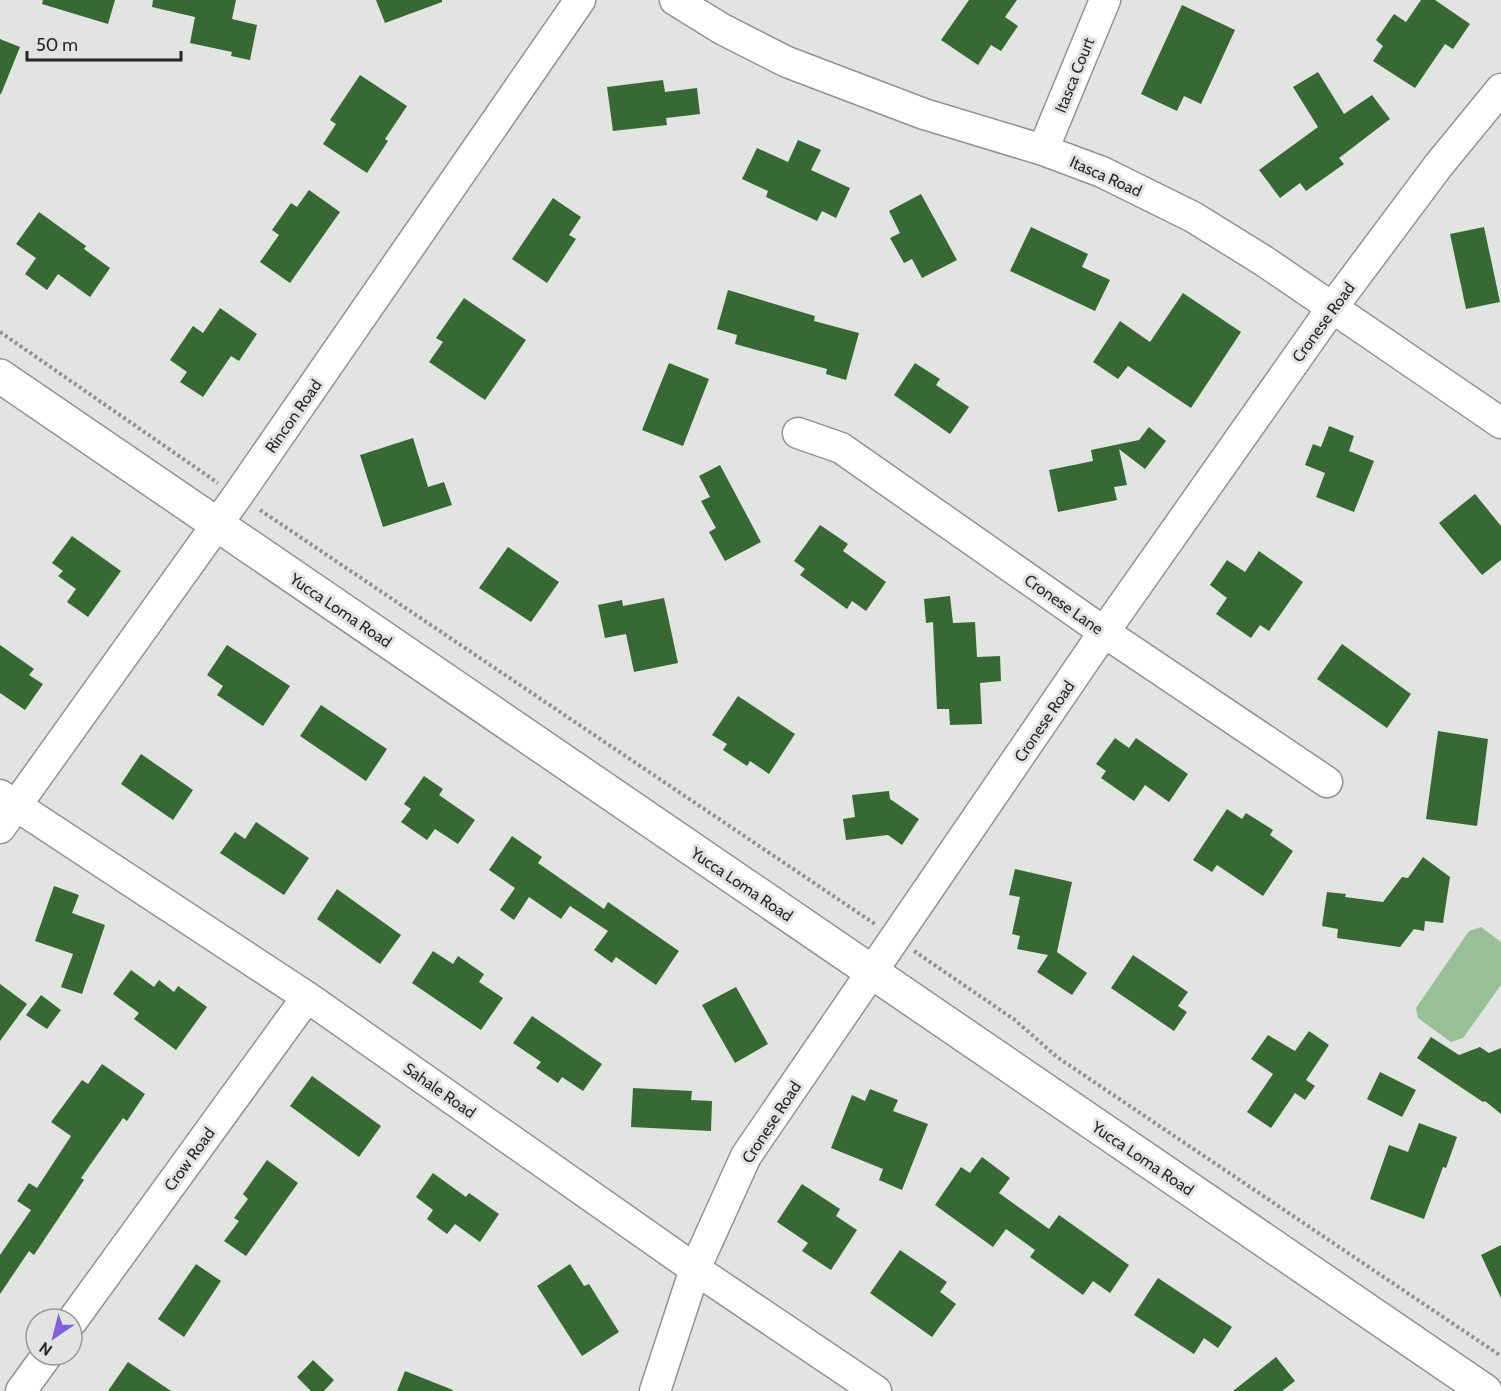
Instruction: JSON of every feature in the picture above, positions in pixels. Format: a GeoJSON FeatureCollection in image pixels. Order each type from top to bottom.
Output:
{"type":"FeatureCollection","features":[{"type":"Feature","properties":{"kind":"main road","name":"Yucca Loma Road"},"geometry":{"type":"LineString","coordinates":[[0,376],[1485,1391]]}},
{"type":"Feature","properties":{"kind":"street","name":"Rincon Road"},"geometry":{"type":"LineString","coordinates":[[5,809],[217,525],[579,0]]}},
{"type":"Feature","properties":{"kind":"street","name":"Itasca Road"},"geometry":{"type":"LineString","coordinates":[[675,0],[722,29],[787,62],[924,114],[1044,150],[1102,172],[1193,217],[1264,261],[1501,423]]}},
{"type":"Feature","properties":{"kind":"street","name":"Itasca Court"},"geometry":{"type":"LineString","coordinates":[[1044,150],[1105,0]]}},
{"type":"Feature","properties":{"kind":"street","name":"Cronese Road"},"geometry":{"type":"LineString","coordinates":[[655,1391],[695,1269],[746,1156],[1104,632],[1332,308],[1438,166],[1501,89]]}},
{"type":"Feature","properties":{"kind":"street","name":"Cronese Lane"},"geometry":{"type":"LineString","coordinates":[[798,433],[841,448],[1104,632],[1327,782]]}},
{"type":"Feature","properties":{"kind":"street","name":"Sahale Road"},"geometry":{"type":"LineString","coordinates":[[5,809],[307,997],[695,1269],[876,1391]]}},
{"type":"Feature","properties":{"kind":"street","name":"Crow Road"},"geometry":{"type":"LineString","coordinates":[[82,1307],[307,997]]}},
{"type":"Feature","properties":{"kind":"street"},"geometry":{"type":"LineString","coordinates":[[21,1391],[38,1367]]}},
{"type":"Feature","properties":{"kind":"path"},"geometry":{"type":"LineString","coordinates":[[0,332],[221,485]]}},
{"type":"Feature","properties":{"kind":"path"},"geometry":{"type":"LineString","coordinates":[[260,510],[881,928]]}},
{"type":"Feature","properties":{"kind":"path"},"geometry":{"type":"LineString","coordinates":[[909,947],[1015,1020],[1058,1057],[1501,1356]]}},
{"type":"Feature","properties":{"kind":"green space"},"geometry":{"type":"Polygon","coordinates":[[[1481,927],[1501,942],[1501,985],[1463,1038],[1451,1042],[1418,1018],[1416,1008],[1469,931],[1481,927]]]}},
{"type":"Feature","properties":{"kind":"building"},"geometry":{"type":"Polygon","coordinates":[[[43,0],[115,0],[108,24],[42,4],[43,0]]]}},
{"type":"Feature","properties":{"kind":"building"},"geometry":{"type":"Polygon","coordinates":[[[153,0],[236,0],[232,19],[257,25],[250,60],[231,56],[232,52],[190,43],[195,17],[152,7],[153,0]]]}},
{"type":"Feature","properties":{"kind":"building"},"geometry":{"type":"Polygon","coordinates":[[[376,0],[442,0],[442,2],[385,23],[376,0]]]}},
{"type":"Feature","properties":{"kind":"building"},"geometry":{"type":"Polygon","coordinates":[[[969,0],[1017,0],[1005,17],[1018,26],[1001,51],[991,45],[978,65],[941,40],[969,0]]]}},
{"type":"Feature","properties":{"kind":"building"},"geometry":{"type":"Polygon","coordinates":[[[1421,0],[1435,0],[1470,24],[1453,49],[1445,44],[1415,88],[1373,61],[1383,46],[1376,40],[1394,14],[1406,22],[1421,0]]]}},
{"type":"Feature","properties":{"kind":"building"},"geometry":{"type":"Polygon","coordinates":[[[1182,5],[1235,30],[1201,104],[1184,96],[1177,111],[1141,94],[1182,5]]]}},
{"type":"Feature","properties":{"kind":"building"},"geometry":{"type":"Polygon","coordinates":[[[0,39],[20,47],[1,94],[0,94],[0,39]]]}},
{"type":"Feature","properties":{"kind":"building"},"geometry":{"type":"Polygon","coordinates":[[[1318,72],[1344,114],[1372,95],[1390,119],[1339,158],[1344,164],[1306,191],[1300,183],[1280,198],[1259,170],[1318,127],[1293,87],[1318,72]]]}},
{"type":"Feature","properties":{"kind":"building"},"geometry":{"type":"Polygon","coordinates":[[[360,75],[407,106],[385,139],[388,141],[367,173],[323,144],[336,124],[330,120],[360,75]]]}},
{"type":"Feature","properties":{"kind":"building"},"geometry":{"type":"Polygon","coordinates":[[[663,80],[665,92],[697,88],[700,114],[666,118],[667,125],[613,131],[607,87],[663,80]]]}},
{"type":"Feature","properties":{"kind":"building"},"geometry":{"type":"Polygon","coordinates":[[[798,140],[821,150],[811,170],[850,188],[836,218],[822,211],[817,221],[766,197],[768,191],[742,179],[757,148],[788,162],[798,140]]]}},
{"type":"Feature","properties":{"kind":"building"},"geometry":{"type":"Polygon","coordinates":[[[309,190],[340,212],[290,283],[260,262],[279,235],[272,230],[291,203],[297,207],[309,190]]]}},
{"type":"Feature","properties":{"kind":"building"},"geometry":{"type":"Polygon","coordinates":[[[921,194],[957,260],[922,278],[912,259],[904,263],[890,238],[900,233],[889,211],[921,194]]]}},
{"type":"Feature","properties":{"kind":"building"},"geometry":{"type":"Polygon","coordinates":[[[553,198],[581,217],[569,235],[576,239],[547,283],[512,259],[553,198]]]}},
{"type":"Feature","properties":{"kind":"building"},"geometry":{"type":"Polygon","coordinates":[[[39,212],[86,246],[84,249],[110,268],[90,297],[58,274],[47,290],[25,274],[36,258],[16,244],[39,212]]]}},
{"type":"Feature","properties":{"kind":"building"},"geometry":{"type":"Polygon","coordinates":[[[1031,227],[1088,254],[1082,267],[1110,280],[1095,311],[1010,271],[1031,227]]]}},
{"type":"Feature","properties":{"kind":"building"},"geometry":{"type":"Polygon","coordinates":[[[1484,227],[1500,302],[1466,309],[1450,234],[1484,227]]]}},
{"type":"Feature","properties":{"kind":"building"},"geometry":{"type":"Polygon","coordinates":[[[728,290],[815,316],[814,321],[859,333],[846,380],[826,374],[827,369],[735,344],[737,335],[717,329],[728,290]]]}},
{"type":"Feature","properties":{"kind":"building"},"geometry":{"type":"Polygon","coordinates":[[[1183,293],[1241,332],[1191,408],[1128,366],[1118,379],[1093,362],[1120,321],[1150,342],[1183,293]]]}},
{"type":"Feature","properties":{"kind":"building"},"geometry":{"type":"Polygon","coordinates":[[[464,298],[526,340],[485,400],[429,362],[443,342],[436,338],[464,298]]]}},
{"type":"Feature","properties":{"kind":"building"},"geometry":{"type":"Polygon","coordinates":[[[220,308],[257,334],[239,361],[231,356],[203,397],[180,382],[187,372],[170,360],[193,326],[203,333],[220,308]]]}},
{"type":"Feature","properties":{"kind":"building"},"geometry":{"type":"Polygon","coordinates":[[[669,363],[709,379],[683,446],[642,430],[669,363]]]}},
{"type":"Feature","properties":{"kind":"building"},"geometry":{"type":"Polygon","coordinates":[[[915,363],[940,379],[936,385],[969,407],[950,434],[894,395],[915,363]]]}},
{"type":"Feature","properties":{"kind":"building"},"geometry":{"type":"Polygon","coordinates":[[[1329,426],[1354,436],[1349,451],[1374,461],[1354,512],[1316,497],[1325,473],[1305,465],[1313,444],[1321,447],[1329,426]]]}},
{"type":"Feature","properties":{"kind":"building"},"geometry":{"type":"Polygon","coordinates":[[[1149,427],[1166,441],[1145,469],[1119,449],[1127,485],[1114,487],[1117,500],[1058,512],[1049,470],[1093,461],[1091,450],[1139,440],[1149,427]]]}},
{"type":"Feature","properties":{"kind":"building"},"geometry":{"type":"Polygon","coordinates":[[[413,438],[428,487],[444,482],[452,505],[383,527],[360,455],[413,438]]]}},
{"type":"Feature","properties":{"kind":"building"},"geometry":{"type":"Polygon","coordinates":[[[720,465],[761,542],[725,561],[709,532],[716,528],[701,501],[710,497],[699,476],[720,465]]]}},
{"type":"Feature","properties":{"kind":"building"},"geometry":{"type":"Polygon","coordinates":[[[1475,494],[1501,526],[1501,560],[1482,575],[1439,523],[1475,494]]]}},
{"type":"Feature","properties":{"kind":"building"},"geometry":{"type":"Polygon","coordinates":[[[820,525],[848,544],[843,551],[886,582],[866,611],[852,601],[847,609],[800,575],[805,569],[794,561],[820,525]]]}},
{"type":"Feature","properties":{"kind":"building"},"geometry":{"type":"Polygon","coordinates":[[[72,536],[121,571],[88,617],[67,602],[76,589],[58,576],[63,571],[52,563],[72,536]]]}},
{"type":"Feature","properties":{"kind":"building"},"geometry":{"type":"Polygon","coordinates":[[[508,547],[559,582],[531,622],[479,588],[508,547]]]}},
{"type":"Feature","properties":{"kind":"building"},"geometry":{"type":"Polygon","coordinates":[[[1259,551],[1303,582],[1269,631],[1260,625],[1251,638],[1216,614],[1227,598],[1210,585],[1227,560],[1245,572],[1259,551]]]}},
{"type":"Feature","properties":{"kind":"building"},"geometry":{"type":"Polygon","coordinates":[[[950,596],[953,623],[975,622],[977,657],[1000,656],[1001,681],[980,683],[982,724],[950,725],[949,709],[937,709],[933,622],[926,623],[924,599],[950,596]]]}},
{"type":"Feature","properties":{"kind":"building"},"geometry":{"type":"Polygon","coordinates":[[[664,598],[678,663],[634,672],[626,634],[605,638],[598,605],[622,600],[623,606],[664,598]]]}},
{"type":"Feature","properties":{"kind":"building"},"geometry":{"type":"Polygon","coordinates":[[[1342,644],[1411,694],[1387,728],[1317,679],[1342,644]]]}},
{"type":"Feature","properties":{"kind":"building"},"geometry":{"type":"Polygon","coordinates":[[[0,645],[34,669],[29,675],[43,684],[25,710],[0,693],[0,645]]]}},
{"type":"Feature","properties":{"kind":"building"},"geometry":{"type":"Polygon","coordinates":[[[227,645],[290,686],[263,726],[217,695],[223,686],[207,675],[227,645]]]}},
{"type":"Feature","properties":{"kind":"building"},"geometry":{"type":"Polygon","coordinates":[[[738,696],[795,734],[769,774],[750,761],[747,766],[723,750],[727,744],[712,735],[738,696]]]}},
{"type":"Feature","properties":{"kind":"building"},"geometry":{"type":"Polygon","coordinates":[[[321,705],[387,749],[366,781],[300,736],[321,705]]]}},
{"type":"Feature","properties":{"kind":"building"},"geometry":{"type":"Polygon","coordinates":[[[1438,731],[1488,739],[1477,826],[1426,819],[1438,731]]]}},
{"type":"Feature","properties":{"kind":"building"},"geometry":{"type":"Polygon","coordinates":[[[1115,738],[1129,748],[1136,738],[1188,774],[1169,802],[1145,785],[1134,801],[1101,778],[1106,771],[1096,764],[1115,738]]]}},
{"type":"Feature","properties":{"kind":"building"},"geometry":{"type":"Polygon","coordinates":[[[141,754],[193,790],[173,820],[121,784],[141,754]]]}},
{"type":"Feature","properties":{"kind":"building"},"geometry":{"type":"Polygon","coordinates":[[[424,776],[443,789],[439,795],[475,820],[458,844],[435,829],[427,840],[401,822],[411,809],[404,804],[424,776]]]}},
{"type":"Feature","properties":{"kind":"building"},"geometry":{"type":"Polygon","coordinates":[[[889,791],[890,799],[919,819],[902,845],[888,835],[846,840],[843,819],[855,817],[852,795],[889,791]]]}},
{"type":"Feature","properties":{"kind":"building"},"geometry":{"type":"Polygon","coordinates":[[[1227,809],[1242,819],[1246,813],[1273,830],[1270,835],[1293,851],[1263,896],[1217,865],[1212,872],[1193,860],[1227,809]]]}},
{"type":"Feature","properties":{"kind":"building"},"geometry":{"type":"Polygon","coordinates":[[[256,822],[309,858],[284,895],[220,853],[235,832],[245,839],[256,822]]]}},
{"type":"Feature","properties":{"kind":"building"},"geometry":{"type":"Polygon","coordinates":[[[512,836],[542,857],[538,863],[604,909],[608,902],[679,951],[656,985],[616,957],[612,963],[594,950],[608,931],[570,906],[561,919],[529,897],[514,920],[500,910],[515,888],[489,870],[512,836]]]}},
{"type":"Feature","properties":{"kind":"building"},"geometry":{"type":"Polygon","coordinates":[[[1423,857],[1450,877],[1443,923],[1425,921],[1424,931],[1414,929],[1400,947],[1337,938],[1338,929],[1322,926],[1327,892],[1383,902],[1402,877],[1408,878],[1423,857]]]}},
{"type":"Feature","properties":{"kind":"building"},"geometry":{"type":"Polygon","coordinates":[[[1015,869],[1072,882],[1057,952],[1087,973],[1072,995],[1037,972],[1048,955],[1017,949],[1020,936],[1012,934],[1020,897],[1009,895],[1015,869]]]}},
{"type":"Feature","properties":{"kind":"building"},"geometry":{"type":"Polygon","coordinates":[[[54,886],[79,895],[72,913],[105,925],[82,994],[61,987],[73,954],[35,941],[54,886]]]}},
{"type":"Feature","properties":{"kind":"building"},"geometry":{"type":"Polygon","coordinates":[[[337,889],[401,935],[380,964],[317,919],[337,889]]]}},
{"type":"Feature","properties":{"kind":"building"},"geometry":{"type":"Polygon","coordinates":[[[433,951],[453,964],[458,956],[484,974],[479,982],[503,998],[481,1030],[412,983],[433,951]]]}},
{"type":"Feature","properties":{"kind":"building"},"geometry":{"type":"Polygon","coordinates":[[[1133,955],[1188,992],[1178,1006],[1187,1012],[1174,1031],[1111,988],[1133,955]]]}},
{"type":"Feature","properties":{"kind":"building"},"geometry":{"type":"Polygon","coordinates":[[[131,970],[154,987],[159,980],[174,992],[178,986],[207,1007],[176,1050],[134,1019],[139,1013],[113,994],[131,970]]]}},
{"type":"Feature","properties":{"kind":"building"},"geometry":{"type":"Polygon","coordinates":[[[0,984],[27,1004],[0,1041],[0,984]]]}},
{"type":"Feature","properties":{"kind":"building"},"geometry":{"type":"Polygon","coordinates":[[[736,987],[768,1044],[735,1063],[702,1005],[736,987]]]}},
{"type":"Feature","properties":{"kind":"building"},"geometry":{"type":"Polygon","coordinates":[[[41,995],[61,1010],[47,1029],[26,1015],[41,995]]]}},
{"type":"Feature","properties":{"kind":"building"},"geometry":{"type":"Polygon","coordinates":[[[532,1016],[602,1064],[583,1091],[562,1077],[558,1083],[536,1068],[541,1062],[513,1043],[532,1016]]]}},
{"type":"Feature","properties":{"kind":"building"},"geometry":{"type":"Polygon","coordinates":[[[1309,1031],[1329,1045],[1306,1080],[1315,1086],[1305,1100],[1295,1093],[1271,1128],[1247,1112],[1273,1074],[1251,1059],[1268,1035],[1295,1051],[1309,1031]]]}},
{"type":"Feature","properties":{"kind":"building"},"geometry":{"type":"Polygon","coordinates":[[[1431,1037],[1459,1055],[1480,1047],[1489,1053],[1501,1048],[1501,1114],[1485,1101],[1483,1102],[1417,1058],[1431,1037]]]}},
{"type":"Feature","properties":{"kind":"building"},"geometry":{"type":"Polygon","coordinates":[[[102,1064],[145,1094],[127,1121],[123,1118],[81,1178],[84,1180],[34,1255],[29,1251],[0,1294],[0,1255],[31,1210],[17,1201],[29,1183],[37,1188],[71,1136],[51,1122],[82,1080],[88,1084],[102,1064]]]}},
{"type":"Feature","properties":{"kind":"building"},"geometry":{"type":"Polygon","coordinates":[[[1380,1072],[1416,1090],[1402,1117],[1367,1099],[1380,1072]]]}},
{"type":"Feature","properties":{"kind":"building"},"geometry":{"type":"Polygon","coordinates":[[[312,1076],[381,1126],[359,1157],[290,1106],[312,1076]]]}},
{"type":"Feature","properties":{"kind":"building"},"geometry":{"type":"Polygon","coordinates":[[[633,1088],[692,1091],[691,1100],[712,1101],[711,1131],[631,1127],[633,1088]]]}},
{"type":"Feature","properties":{"kind":"building"},"geometry":{"type":"Polygon","coordinates":[[[870,1089],[898,1100],[893,1111],[928,1124],[902,1190],[879,1180],[883,1169],[831,1148],[852,1095],[865,1101],[870,1089]]]}},
{"type":"Feature","properties":{"kind":"building"},"geometry":{"type":"Polygon","coordinates":[[[1419,1123],[1457,1137],[1424,1219],[1370,1199],[1389,1145],[1408,1152],[1419,1123]]]}},
{"type":"Feature","properties":{"kind":"building"},"geometry":{"type":"Polygon","coordinates":[[[982,1157],[1010,1178],[999,1193],[1049,1229],[1059,1215],[1129,1265],[1110,1293],[1093,1281],[1083,1295],[1030,1257],[1035,1250],[1006,1229],[993,1247],[935,1205],[961,1167],[970,1173],[982,1157]]]}},
{"type":"Feature","properties":{"kind":"building"},"geometry":{"type":"Polygon","coordinates":[[[267,1160],[298,1183],[246,1256],[224,1241],[239,1221],[234,1218],[248,1199],[243,1194],[267,1160]]]}},
{"type":"Feature","properties":{"kind":"building"},"geometry":{"type":"Polygon","coordinates":[[[433,1173],[466,1197],[469,1193],[499,1214],[480,1242],[455,1224],[447,1234],[427,1219],[433,1210],[416,1197],[433,1173]]]}},
{"type":"Feature","properties":{"kind":"building"},"geometry":{"type":"Polygon","coordinates":[[[802,1184],[840,1209],[836,1216],[857,1230],[831,1270],[802,1251],[808,1243],[777,1222],[802,1184]]]}},
{"type":"Feature","properties":{"kind":"building"},"geometry":{"type":"Polygon","coordinates":[[[1501,1245],[1501,1298],[1481,1255],[1501,1245]]]}},
{"type":"Feature","properties":{"kind":"building"},"geometry":{"type":"Polygon","coordinates":[[[900,1250],[947,1282],[940,1292],[956,1304],[932,1337],[870,1293],[900,1250]]]}},
{"type":"Feature","properties":{"kind":"building"},"geometry":{"type":"Polygon","coordinates":[[[196,1264],[221,1281],[184,1337],[158,1319],[196,1264]]]}},
{"type":"Feature","properties":{"kind":"building"},"geometry":{"type":"Polygon","coordinates":[[[570,1264],[584,1286],[589,1284],[619,1332],[582,1356],[537,1286],[570,1264]]]}},
{"type":"Feature","properties":{"kind":"building"},"geometry":{"type":"Polygon","coordinates":[[[1158,1278],[1232,1327],[1218,1348],[1204,1338],[1194,1354],[1134,1315],[1158,1278]]]}},
{"type":"Feature","properties":{"kind":"building"},"geometry":{"type":"Polygon","coordinates":[[[1276,1357],[1295,1381],[1282,1391],[1233,1391],[1276,1357]]]}},
{"type":"Feature","properties":{"kind":"building"},"geometry":{"type":"Polygon","coordinates":[[[313,1360],[334,1380],[324,1391],[311,1391],[297,1377],[313,1360]]]}},
{"type":"Feature","properties":{"kind":"building"},"geometry":{"type":"Polygon","coordinates":[[[128,1362],[171,1391],[108,1391],[128,1362]]]}},
{"type":"Feature","properties":{"kind":"building"},"geometry":{"type":"Polygon","coordinates":[[[405,1371],[453,1390],[397,1391],[405,1371]]]}}]}
